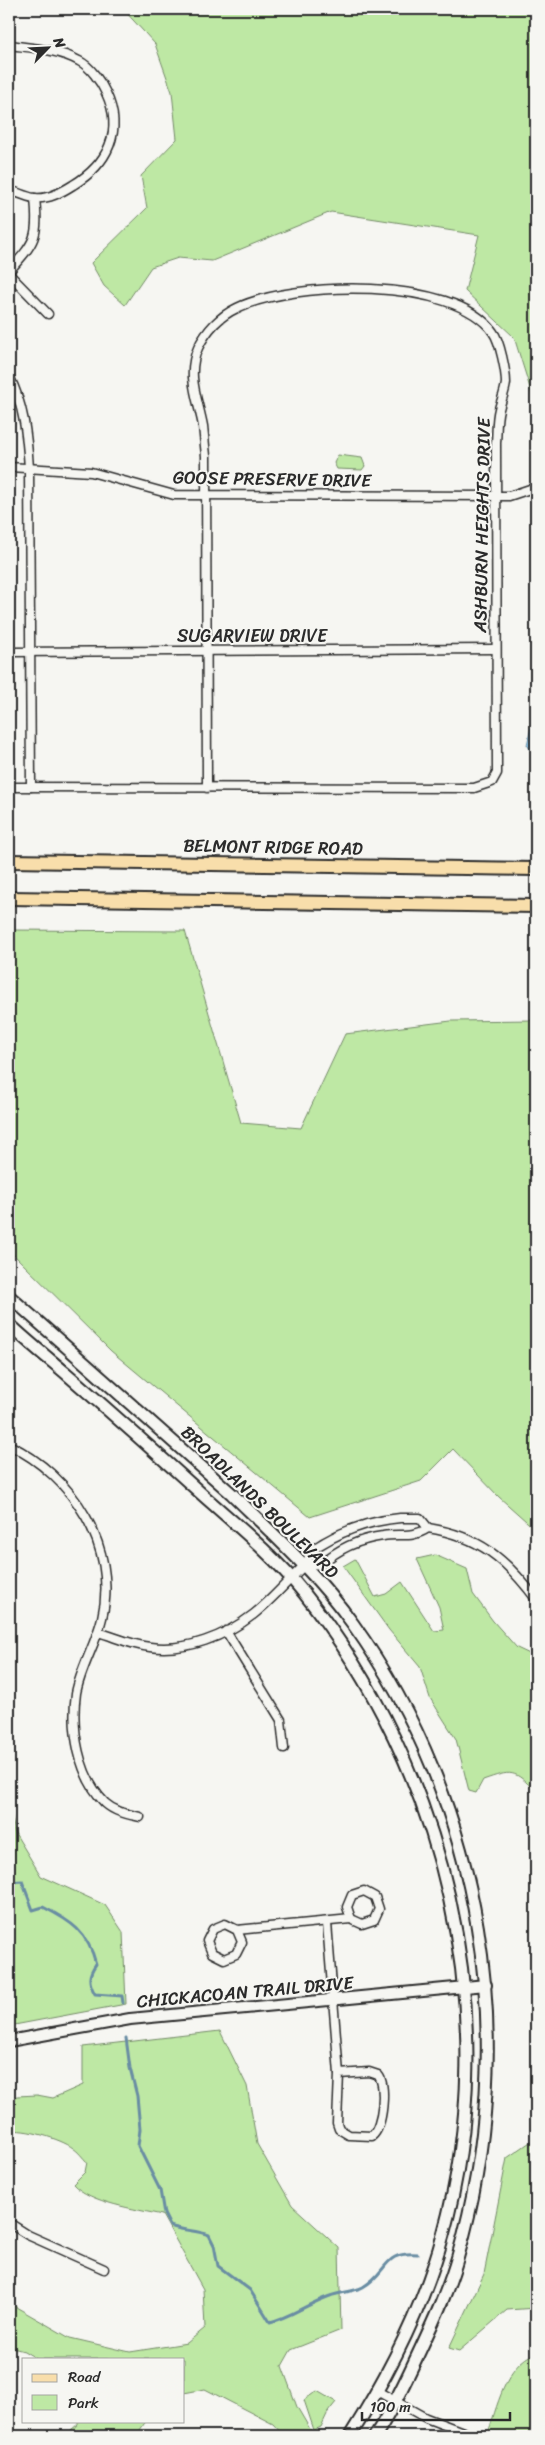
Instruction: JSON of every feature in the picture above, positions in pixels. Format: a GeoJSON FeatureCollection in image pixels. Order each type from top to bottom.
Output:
{"type":"FeatureCollection","features":[{"type":"Feature","properties":{"kind":"main road","name":"BELMONT RIDGE ROAD"},"geometry":{"type":"LineString","coordinates":[[9,861],[536,870]]}},
{"type":"Feature","properties":{"kind":"main road"},"geometry":{"type":"LineString","coordinates":[[9,898],[536,906]]}},
{"type":"Feature","properties":{"kind":"main road","name":"BROADLANDS BOULEVARD"},"geometry":{"type":"LineString","coordinates":[[9,1296],[192,1457],[306,1564],[332,1595],[372,1653],[405,1709],[453,1825],[471,1884],[486,1985],[487,2094],[479,2158],[457,2258],[436,2314],[395,2402],[376,2436]]}},
{"type":"Feature","properties":{"kind":"main road","name":"BROADLANDS BOULEVARD"},"geometry":{"type":"LineString","coordinates":[[9,1324],[248,1535],[291,1578],[361,1673],[412,1774],[427,1817],[446,1884],[460,1951],[464,1988],[467,2082],[458,2164],[444,2234],[406,2335],[377,2391],[350,2436]]}},
{"type":"Feature","properties":{"kind":"street"},"geometry":{"type":"LineString","coordinates":[[9,45],[46,50],[80,61],[101,82],[113,109],[113,135],[102,162],[84,179],[59,194],[35,198],[9,190]]}},
{"type":"Feature","properties":{"kind":"street"},"geometry":{"type":"LineString","coordinates":[[35,198],[38,226],[33,241],[9,272],[48,314]]}},
{"type":"Feature","properties":{"kind":"street","name":"ASHBURN HEIGHTS DRIVE"},"geometry":{"type":"LineString","coordinates":[[9,787],[207,788],[484,787],[492,782],[497,773],[495,496],[498,410],[506,384],[502,356],[494,332],[474,314],[445,301],[402,291],[342,288],[286,294],[249,303],[218,320],[204,338],[195,356],[192,379],[202,426],[207,495],[207,788]]}},
{"type":"Feature","properties":{"kind":"street"},"geometry":{"type":"LineString","coordinates":[[9,376],[20,402],[26,430],[30,468],[30,788]]}},
{"type":"Feature","properties":{"kind":"street","name":"GOOSE PRESERVE DRIVE"},"geometry":{"type":"LineString","coordinates":[[9,467],[91,472],[174,495],[509,496],[536,487]]}},
{"type":"Feature","properties":{"kind":"street","name":"SUGARVIEW DRIVE"},"geometry":{"type":"LineString","coordinates":[[9,652],[495,650]]}},
{"type":"Feature","properties":{"kind":"street"},"geometry":{"type":"LineString","coordinates":[[9,1445],[45,1468],[76,1502],[90,1524],[101,1549],[106,1577],[105,1605],[98,1632],[77,1691],[74,1718],[77,1746],[90,1780],[106,1804],[121,1813],[140,1817]]}},
{"type":"Feature","properties":{"kind":"street"},"geometry":{"type":"LineString","coordinates":[[98,1632],[133,1644],[167,1648],[200,1642],[226,1631],[255,1613],[306,1564],[309,1552],[321,1544],[367,1523],[400,1518],[420,1518],[428,1528],[450,1532],[482,1545],[516,1572],[536,1598]]}},
{"type":"Feature","properties":{"kind":"street"},"geometry":{"type":"LineString","coordinates":[[306,1564],[320,1565],[341,1549],[373,1537],[418,1535],[428,1528]]}},
{"type":"Feature","properties":{"kind":"street"},"geometry":{"type":"LineString","coordinates":[[226,1631],[281,1720],[284,1748]]}},
{"type":"Feature","properties":{"kind":"street"},"geometry":{"type":"LineString","coordinates":[[237,1930],[242,1942],[236,1954],[224,1959],[212,1953],[207,1941],[213,1929],[225,1924],[237,1930],[351,1919],[362,1924],[374,1920],[380,1909],[375,1897],[364,1891],[352,1895],[346,1907],[351,1919]]}},
{"type":"Feature","properties":{"kind":"street"},"geometry":{"type":"LineString","coordinates":[[327,1922],[339,2074],[337,2124],[339,2129],[349,2135],[372,2136],[379,2127],[382,2079],[373,2072],[339,2074]]}},
{"type":"Feature","properties":{"kind":"street","name":"CHICKACOAN TRAIL DRIVE"},"geometry":{"type":"LineString","coordinates":[[9,2041],[130,2019],[486,1985]]}},
{"type":"Feature","properties":{"kind":"street"},"geometry":{"type":"LineString","coordinates":[[9,2223],[28,2235],[104,2270]]}},
{"type":"Feature","properties":{"kind":"street"},"geometry":{"type":"LineString","coordinates":[[377,2391],[426,2418],[467,2435]]}},
{"type":"Feature","properties":{"kind":"green space"},"geometry":{"type":"Polygon","coordinates":[[[123,9],[536,9],[536,400],[534,401],[514,337],[465,291],[479,235],[331,212],[212,261],[178,258],[151,267],[125,305],[104,286],[91,263],[147,208],[141,176],[177,139],[172,92],[155,44],[123,9]]]}},
{"type":"Feature","properties":{"kind":"green space"},"geometry":{"type":"Polygon","coordinates":[[[338,455],[362,458],[365,466],[362,470],[337,469],[334,463],[338,455]]]}},
{"type":"Feature","properties":{"kind":"green space"},"geometry":{"type":"Polygon","coordinates":[[[9,930],[185,931],[241,1123],[301,1128],[345,1034],[451,1021],[536,1020],[536,1530],[499,1497],[453,1449],[421,1481],[310,1517],[111,1351],[9,1250],[9,930]]]}},
{"type":"Feature","properties":{"kind":"green space"},"geometry":{"type":"Polygon","coordinates":[[[435,1555],[467,1569],[473,1594],[493,1621],[517,1648],[536,1657],[536,1792],[517,1775],[507,1773],[483,1780],[476,1793],[469,1791],[456,1739],[430,1698],[420,1667],[389,1630],[343,1566],[355,1559],[375,1597],[386,1594],[402,1582],[434,1631],[444,1630],[439,1607],[417,1559],[435,1555]]]}},
{"type":"Feature","properties":{"kind":"green space"},"geometry":{"type":"Polygon","coordinates":[[[9,1803],[15,1833],[41,1876],[105,1905],[123,1932],[126,2004],[9,2026],[9,1803]]]}},
{"type":"Feature","properties":{"kind":"green space"},"geometry":{"type":"Polygon","coordinates":[[[220,2031],[247,2086],[257,2144],[292,2205],[339,2248],[341,2330],[291,2350],[282,2366],[297,2407],[314,2436],[284,2436],[273,2424],[205,2389],[185,2393],[185,2358],[35,2358],[24,2351],[9,2347],[9,2303],[70,2338],[130,2352],[187,2343],[205,2328],[203,2289],[162,2215],[102,2201],[90,2196],[73,2184],[85,2172],[87,2162],[75,2149],[60,2141],[42,2135],[16,2130],[9,2131],[9,2099],[17,2096],[37,2095],[53,2098],[83,2085],[83,2047],[220,2031]]]}},
{"type":"Feature","properties":{"kind":"green space"},"geometry":{"type":"Polygon","coordinates":[[[536,2138],[536,2308],[507,2310],[459,2351],[449,2348],[484,2274],[507,2158],[536,2138]]]}},
{"type":"Feature","properties":{"kind":"green space"},"geometry":{"type":"Polygon","coordinates":[[[536,2353],[536,2436],[487,2436],[499,2400],[510,2377],[525,2359],[536,2353]]]}},
{"type":"Feature","properties":{"kind":"green space"},"geometry":{"type":"Polygon","coordinates":[[[317,2391],[336,2402],[328,2412],[321,2427],[314,2430],[304,2400],[317,2391]]]}},
{"type":"Feature","properties":{"kind":"green space"},"geometry":{"type":"Polygon","coordinates":[[[78,2422],[145,2422],[136,2436],[64,2436],[78,2422]]]}},
{"type":"Feature","properties":{"kind":"water"},"geometry":{"type":"Polygon","coordinates":[[[536,705],[536,751],[532,751],[527,745],[536,705]]]}},
{"type":"Feature","properties":{"kind":"waterway"},"geometry":{"type":"LineString","coordinates":[[9,1882],[22,1881],[33,1910],[43,1907],[62,1917],[77,1929],[93,1953],[96,1964],[91,1972],[90,1979],[95,1994],[122,1996],[123,2003]]}},
{"type":"Feature","properties":{"kind":"waterway"},"geometry":{"type":"LineString","coordinates":[[126,2038],[130,2068],[137,2096],[140,2129],[138,2146],[160,2190],[164,2214],[170,2226],[209,2235],[214,2245],[218,2266],[250,2290],[270,2322],[330,2296],[359,2289],[378,2275],[392,2259],[406,2254],[418,2254]]}}]}
